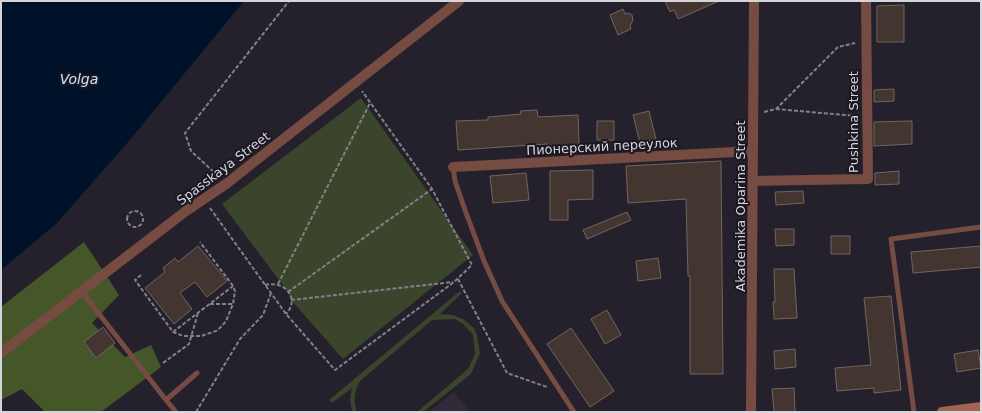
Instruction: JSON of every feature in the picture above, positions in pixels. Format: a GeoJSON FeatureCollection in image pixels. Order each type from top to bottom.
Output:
{"type":"FeatureCollection","features":[{"type":"Feature","properties":{"kind":"main road"},"geometry":{"type":"LineString","coordinates":[[942,412],[981,407]]}},
{"type":"Feature","properties":{"kind":"street","name":"Spasskaya Street"},"geometry":{"type":"LineString","coordinates":[[1,353],[186,211],[226,184],[458,1]]}},
{"type":"Feature","properties":{"kind":"street","name":"Akademika Oparina Street"},"geometry":{"type":"LineString","coordinates":[[750,412],[754,1]]}},
{"type":"Feature","properties":{"kind":"street","name":"Pushkina Street"},"geometry":{"type":"LineString","coordinates":[[753,181],[868,179],[866,1]]}},
{"type":"Feature","properties":{"kind":"street","name":"Пионерский переулок"},"geometry":{"type":"LineString","coordinates":[[453,167],[753,151]]}},
{"type":"Feature","properties":{"kind":"lane"},"geometry":{"type":"LineString","coordinates":[[453,167],[455,181],[464,210],[502,301],[574,412]]}},
{"type":"Feature","properties":{"kind":"lane"},"geometry":{"type":"LineString","coordinates":[[914,412],[891,239],[981,227]]}},
{"type":"Feature","properties":{"kind":"lane"},"geometry":{"type":"LineString","coordinates":[[82,292],[176,412]]}},
{"type":"Feature","properties":{"kind":"lane"},"geometry":{"type":"LineString","coordinates":[[166,400],[197,372]]}},
{"type":"Feature","properties":{"kind":"path"},"geometry":{"type":"LineString","coordinates":[[226,184],[191,151],[184,133],[289,1]]}},
{"type":"Feature","properties":{"kind":"path"},"geometry":{"type":"LineString","coordinates":[[776,109],[838,47],[866,40]]}},
{"type":"Feature","properties":{"kind":"path"},"geometry":{"type":"LineString","coordinates":[[204,199],[286,314],[335,370],[458,279],[472,265],[432,189],[356,82]]}},
{"type":"Feature","properties":{"kind":"path"},"geometry":{"type":"LineString","coordinates":[[278,284],[370,103]]}},
{"type":"Feature","properties":{"kind":"path"},"geometry":{"type":"LineString","coordinates":[[753,114],[776,109],[867,117]]}},
{"type":"Feature","properties":{"kind":"path"},"geometry":{"type":"LineString","coordinates":[[288,292],[432,189]]}},
{"type":"Feature","properties":{"kind":"path"},"geometry":{"type":"LineString","coordinates":[[136,211],[141,215],[142,221],[138,226],[131,226],[127,220],[127,216],[129,213],[136,211]]}},
{"type":"Feature","properties":{"kind":"path"},"geometry":{"type":"LineString","coordinates":[[141,275],[135,280],[173,332],[183,336],[201,336],[216,331],[226,321],[233,304],[234,290],[233,286],[200,242]]}},
{"type":"Feature","properties":{"kind":"path"},"geometry":{"type":"LineString","coordinates":[[458,279],[507,373],[561,392]]}},
{"type":"Feature","properties":{"kind":"path"},"geometry":{"type":"LineString","coordinates":[[292,300],[454,282]]}},
{"type":"Feature","properties":{"kind":"path"},"geometry":{"type":"LineString","coordinates":[[265,285],[278,284],[288,292],[292,300],[292,304],[286,314]]}},
{"type":"Feature","properties":{"kind":"path"},"geometry":{"type":"LineString","coordinates":[[173,332],[233,286]]}},
{"type":"Feature","properties":{"kind":"path"},"geometry":{"type":"LineString","coordinates":[[196,412],[240,339],[264,315],[271,293]]}},
{"type":"Feature","properties":{"kind":"path"},"geometry":{"type":"LineString","coordinates":[[209,304],[233,304]]}},
{"type":"Feature","properties":{"kind":"path"},"geometry":{"type":"LineString","coordinates":[[163,363],[189,344],[190,336],[198,313]]}},
{"type":"Feature","properties":{"kind":"shaded area"},"geometry":{"type":"Polygon","coordinates":[[[454,392],[470,412],[429,412],[454,392]]]}},
{"type":"Feature","properties":{"kind":"green space"},"geometry":{"type":"Polygon","coordinates":[[[361,98],[473,255],[343,359],[291,300],[288,292],[222,204],[361,98]]]}},
{"type":"Feature","properties":{"kind":"green space"},"geometry":{"type":"Polygon","coordinates":[[[84,242],[119,295],[92,323],[125,357],[151,345],[161,367],[101,412],[45,412],[22,389],[1,400],[1,307],[84,242]]]}},
{"type":"Feature","properties":{"kind":"green space"},"geometry":{"type":"Polygon","coordinates":[[[460,291],[462,293],[440,314],[452,315],[463,319],[474,328],[477,335],[480,353],[471,374],[423,412],[417,412],[468,369],[475,354],[473,335],[463,324],[455,319],[432,320],[360,381],[356,389],[355,396],[357,412],[352,412],[350,399],[352,388],[332,403],[329,400],[460,291]]]}},
{"type":"Feature","properties":{"kind":"water","name":"Volga"},"geometry":{"type":"Polygon","coordinates":[[[1,1],[244,1],[129,141],[57,223],[1,270],[1,1]]]}},
{"type":"Feature","properties":{"kind":"building"},"geometry":{"type":"Polygon","coordinates":[[[665,1],[719,1],[678,19],[674,10],[670,12],[665,1]]]}},
{"type":"Feature","properties":{"kind":"building"},"geometry":{"type":"Polygon","coordinates":[[[904,5],[904,42],[877,42],[877,6],[904,5]]]}},
{"type":"Feature","properties":{"kind":"building"},"geometry":{"type":"Polygon","coordinates":[[[623,9],[625,14],[629,13],[632,15],[633,20],[630,26],[631,29],[618,35],[610,15],[623,9]]]}},
{"type":"Feature","properties":{"kind":"building"},"geometry":{"type":"Polygon","coordinates":[[[894,89],[894,101],[874,102],[874,90],[894,89]]]}},
{"type":"Feature","properties":{"kind":"building"},"geometry":{"type":"Polygon","coordinates":[[[537,110],[538,117],[578,115],[579,145],[547,146],[547,144],[458,150],[456,121],[488,120],[488,117],[521,114],[520,111],[537,110]]]}},
{"type":"Feature","properties":{"kind":"building"},"geometry":{"type":"Polygon","coordinates":[[[649,111],[656,139],[640,143],[633,115],[649,111]]]}},
{"type":"Feature","properties":{"kind":"building"},"geometry":{"type":"Polygon","coordinates":[[[597,121],[614,121],[614,140],[597,140],[597,121]]]}},
{"type":"Feature","properties":{"kind":"building"},"geometry":{"type":"Polygon","coordinates":[[[912,121],[912,144],[874,146],[874,122],[912,121]]]}},
{"type":"Feature","properties":{"kind":"building"},"geometry":{"type":"Polygon","coordinates":[[[721,161],[723,374],[690,374],[690,276],[688,276],[686,199],[628,203],[626,166],[721,161]]]}},
{"type":"Feature","properties":{"kind":"building"},"geometry":{"type":"Polygon","coordinates":[[[593,170],[593,199],[568,200],[568,220],[550,220],[550,171],[593,170]]]}},
{"type":"Feature","properties":{"kind":"building"},"geometry":{"type":"Polygon","coordinates":[[[899,171],[899,184],[875,185],[875,173],[899,171]]]}},
{"type":"Feature","properties":{"kind":"building"},"geometry":{"type":"Polygon","coordinates":[[[526,173],[529,200],[493,203],[490,176],[526,173]]]}},
{"type":"Feature","properties":{"kind":"building"},"geometry":{"type":"Polygon","coordinates":[[[803,191],[804,203],[776,205],[775,192],[803,191]]]}},
{"type":"Feature","properties":{"kind":"building"},"geometry":{"type":"Polygon","coordinates":[[[627,212],[631,220],[587,239],[583,230],[627,212]]]}},
{"type":"Feature","properties":{"kind":"building"},"geometry":{"type":"Polygon","coordinates":[[[775,229],[794,229],[794,245],[776,246],[775,229]]]}},
{"type":"Feature","properties":{"kind":"building"},"geometry":{"type":"Polygon","coordinates":[[[831,236],[850,236],[850,254],[831,254],[831,236]]]}},
{"type":"Feature","properties":{"kind":"building"},"geometry":{"type":"Polygon","coordinates":[[[198,246],[227,281],[207,297],[195,282],[180,293],[192,309],[174,324],[145,288],[165,272],[163,268],[175,258],[178,262],[198,246]]]}},
{"type":"Feature","properties":{"kind":"building"},"geometry":{"type":"Polygon","coordinates":[[[981,246],[981,267],[913,273],[911,252],[981,246]]]}},
{"type":"Feature","properties":{"kind":"building"},"geometry":{"type":"Polygon","coordinates":[[[658,258],[661,278],[638,281],[636,261],[658,258]]]}},
{"type":"Feature","properties":{"kind":"building"},"geometry":{"type":"Polygon","coordinates":[[[774,269],[794,269],[797,318],[774,319],[774,269]]]}},
{"type":"Feature","properties":{"kind":"building"},"geometry":{"type":"Polygon","coordinates":[[[891,296],[901,390],[874,393],[874,388],[837,391],[835,368],[871,365],[864,298],[891,296]]]}},
{"type":"Feature","properties":{"kind":"building"},"geometry":{"type":"Polygon","coordinates":[[[607,310],[621,335],[605,344],[591,319],[607,310]]]}},
{"type":"Feature","properties":{"kind":"building"},"geometry":{"type":"Polygon","coordinates":[[[103,327],[115,343],[96,358],[84,342],[103,327]]]}},
{"type":"Feature","properties":{"kind":"building"},"geometry":{"type":"Polygon","coordinates":[[[571,328],[614,391],[590,407],[547,344],[571,328]]]}},
{"type":"Feature","properties":{"kind":"building"},"geometry":{"type":"Polygon","coordinates":[[[795,349],[796,367],[775,369],[774,351],[795,349]]]}},
{"type":"Feature","properties":{"kind":"building"},"geometry":{"type":"Polygon","coordinates":[[[978,350],[981,368],[957,372],[954,354],[978,350]]]}},
{"type":"Feature","properties":{"kind":"building"},"geometry":{"type":"Polygon","coordinates":[[[794,388],[795,412],[774,412],[772,389],[794,388]]]}}]}
